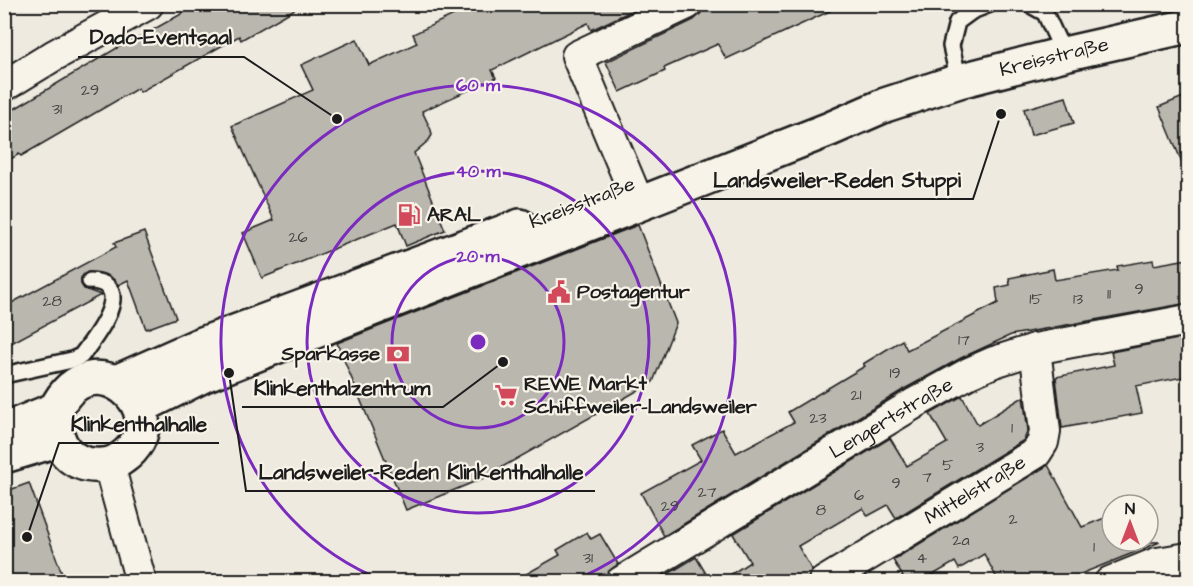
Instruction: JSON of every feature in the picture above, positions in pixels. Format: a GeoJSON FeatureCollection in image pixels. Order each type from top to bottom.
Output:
{"type":"FeatureCollection","features":[{"type":"Feature","properties":{"kind":"main road","name":"Kreisstraße"},"geometry":{"type":"LineString","coordinates":[[140,407],[204,375],[825,113],[885,105],[958,81],[1188,26]]}},
{"type":"Feature","properties":{"kind":"main road","name":"Kreisstraße"},"geometry":{"type":"LineString","coordinates":[[76,371],[92,378],[104,378],[116,382],[197,346],[635,194]]}},
{"type":"Feature","properties":{"kind":"main road"},"geometry":{"type":"LineString","coordinates":[[76,371],[69,388],[61,398],[56,424],[66,453],[78,462],[93,466],[109,465],[122,459],[133,449],[141,429],[140,407],[126,388],[116,382]]}},
{"type":"Feature","properties":{"kind":"main road"},"geometry":{"type":"LineString","coordinates":[[4,430],[56,424]]}},
{"type":"Feature","properties":{"kind":"main road"},"geometry":{"type":"LineString","coordinates":[[4,456],[56,424]]}},
{"type":"Feature","properties":{"kind":"street"},"geometry":{"type":"LineString","coordinates":[[4,86],[53,56],[148,4]]}},
{"type":"Feature","properties":{"kind":"street"},"geometry":{"type":"LineString","coordinates":[[635,194],[577,56],[687,4]]}},
{"type":"Feature","properties":{"kind":"street","name":"Lengertstraße"},"geometry":{"type":"LineString","coordinates":[[621,582],[915,403],[969,373],[1035,349],[1188,320]]}},
{"type":"Feature","properties":{"kind":"street","name":"Mittelstraße"},"geometry":{"type":"LineString","coordinates":[[824,582],[1036,453],[1043,442],[1045,431],[1035,349]]}},
{"type":"Feature","properties":{"kind":"street"},"geometry":{"type":"LineString","coordinates":[[109,465],[141,582]]}},
{"type":"Feature","properties":{"kind":"street"},"geometry":{"type":"LineString","coordinates":[[1110,582],[1157,563],[1188,558]]}},
{"type":"Feature","properties":{"kind":"lane"},"geometry":{"type":"LineString","coordinates":[[958,81],[951,46],[957,22],[972,11],[990,4]]}},
{"type":"Feature","properties":{"kind":"lane"},"geometry":{"type":"LineString","coordinates":[[1029,4],[1045,13],[1064,54]]}},
{"type":"Feature","properties":{"kind":"lane"},"geometry":{"type":"LineString","coordinates":[[4,375],[76,371],[81,356],[111,309],[113,298],[109,287],[101,281],[90,281]]}},
{"type":"Feature","properties":{"kind":"building"},"geometry":{"type":"Polygon","coordinates":[[[199,4],[304,4],[241,40],[239,36],[140,92],[138,88],[21,156],[19,154],[4,163],[4,115],[132,39],[133,41],[199,4]]]}},
{"type":"Feature","properties":{"kind":"building"},"geometry":{"type":"Polygon","coordinates":[[[477,4],[646,4],[591,30],[588,23],[492,70],[496,78],[422,111],[432,135],[414,153],[445,230],[406,246],[397,223],[262,278],[243,233],[274,220],[232,126],[313,90],[301,65],[357,39],[369,65],[417,43],[413,34],[477,4]]]}},
{"type":"Feature","properties":{"kind":"building"},"geometry":{"type":"Polygon","coordinates":[[[704,4],[845,4],[726,59],[718,44],[664,68],[665,71],[620,92],[606,62],[694,20],[701,13],[704,4]]]}},
{"type":"Feature","properties":{"kind":"building"},"geometry":{"type":"Polygon","coordinates":[[[1066,97],[1074,123],[1031,135],[1024,109],[1066,97]]]}},
{"type":"Feature","properties":{"kind":"building"},"geometry":{"type":"Polygon","coordinates":[[[1183,97],[1188,110],[1188,177],[1159,107],[1183,97]]]}},
{"type":"Feature","properties":{"kind":"building"},"geometry":{"type":"Polygon","coordinates":[[[638,225],[676,323],[653,382],[502,467],[503,470],[406,510],[337,343],[638,225]]]}},
{"type":"Feature","properties":{"kind":"building"},"geometry":{"type":"Polygon","coordinates":[[[144,232],[176,318],[146,329],[128,280],[118,285],[107,275],[88,272],[81,278],[81,284],[84,289],[101,295],[4,347],[4,307],[116,247],[114,243],[144,232]]]}},
{"type":"Feature","properties":{"kind":"building"},"geometry":{"type":"Polygon","coordinates":[[[1188,259],[1188,303],[1011,335],[961,358],[906,388],[664,536],[641,493],[701,460],[692,445],[722,429],[736,453],[794,422],[788,412],[865,366],[863,364],[902,340],[907,350],[998,303],[996,288],[1010,285],[1009,278],[1053,269],[1055,280],[1118,270],[1117,266],[1153,260],[1154,265],[1188,259]]]}},
{"type":"Feature","properties":{"kind":"building"},"geometry":{"type":"Polygon","coordinates":[[[1188,337],[1188,376],[1136,386],[1142,413],[1062,428],[1056,377],[1114,365],[1111,352],[1188,337]]]}},
{"type":"Feature","properties":{"kind":"building"},"geometry":{"type":"Polygon","coordinates":[[[962,396],[978,425],[1023,397],[1028,430],[1024,440],[896,518],[888,505],[868,516],[863,508],[798,546],[812,570],[808,578],[802,582],[719,582],[750,562],[733,534],[890,438],[907,466],[947,443],[930,414],[962,396]]]}},
{"type":"Feature","properties":{"kind":"building"},"geometry":{"type":"Polygon","coordinates":[[[1048,465],[1082,527],[1100,520],[1100,553],[1133,553],[1061,582],[999,582],[984,554],[959,569],[955,562],[921,582],[906,582],[893,560],[1048,465]]]}},
{"type":"Feature","properties":{"kind":"building"},"geometry":{"type":"Polygon","coordinates":[[[29,483],[65,582],[4,582],[4,492],[29,483]]]}},
{"type":"Feature","properties":{"kind":"building"},"geometry":{"type":"Polygon","coordinates":[[[587,532],[591,539],[600,534],[618,564],[606,574],[593,582],[512,582],[560,555],[557,550],[587,532]]]}},
{"type":"Feature","properties":{"kind":"building"},"geometry":{"type":"Polygon","coordinates":[[[696,557],[711,582],[655,582],[696,557]]]}},
{"type":"Feature","properties":{"kind":"place","name":"Landsweiler-Reden Stuppi"},"geometry":{"type":"Point","coordinates":[1001,114]}},
{"type":"Feature","properties":{"kind":"place","name":"Dado-Eventsaal"},"geometry":{"type":"Point","coordinates":[337,119]}},
{"type":"Feature","properties":{"kind":"place","name":"ARAL"},"geometry":{"type":"Point","coordinates":[409,215]}},
{"type":"Feature","properties":{"kind":"place","name":"Postagentur"},"geometry":{"type":"Point","coordinates":[559,292]}},
{"type":"Feature","properties":{"kind":"place","name":"Sparkasse"},"geometry":{"type":"Point","coordinates":[398,354]}},
{"type":"Feature","properties":{"kind":"place","name":"Klinkenthalzentrum"},"geometry":{"type":"Point","coordinates":[503,362]}},
{"type":"Feature","properties":{"kind":"place","name":"Landsweiler-Reden Klinkenthalhalle"},"geometry":{"type":"Point","coordinates":[229,373]}},
{"type":"Feature","properties":{"kind":"place","name":"REWE Markt Schiffweiler-Landsweiler"},"geometry":{"type":"Point","coordinates":[506,395]}},
{"type":"Feature","properties":{"kind":"place","name":"Klinkenthalhalle"},"geometry":{"type":"Point","coordinates":[27,537]}}]}
